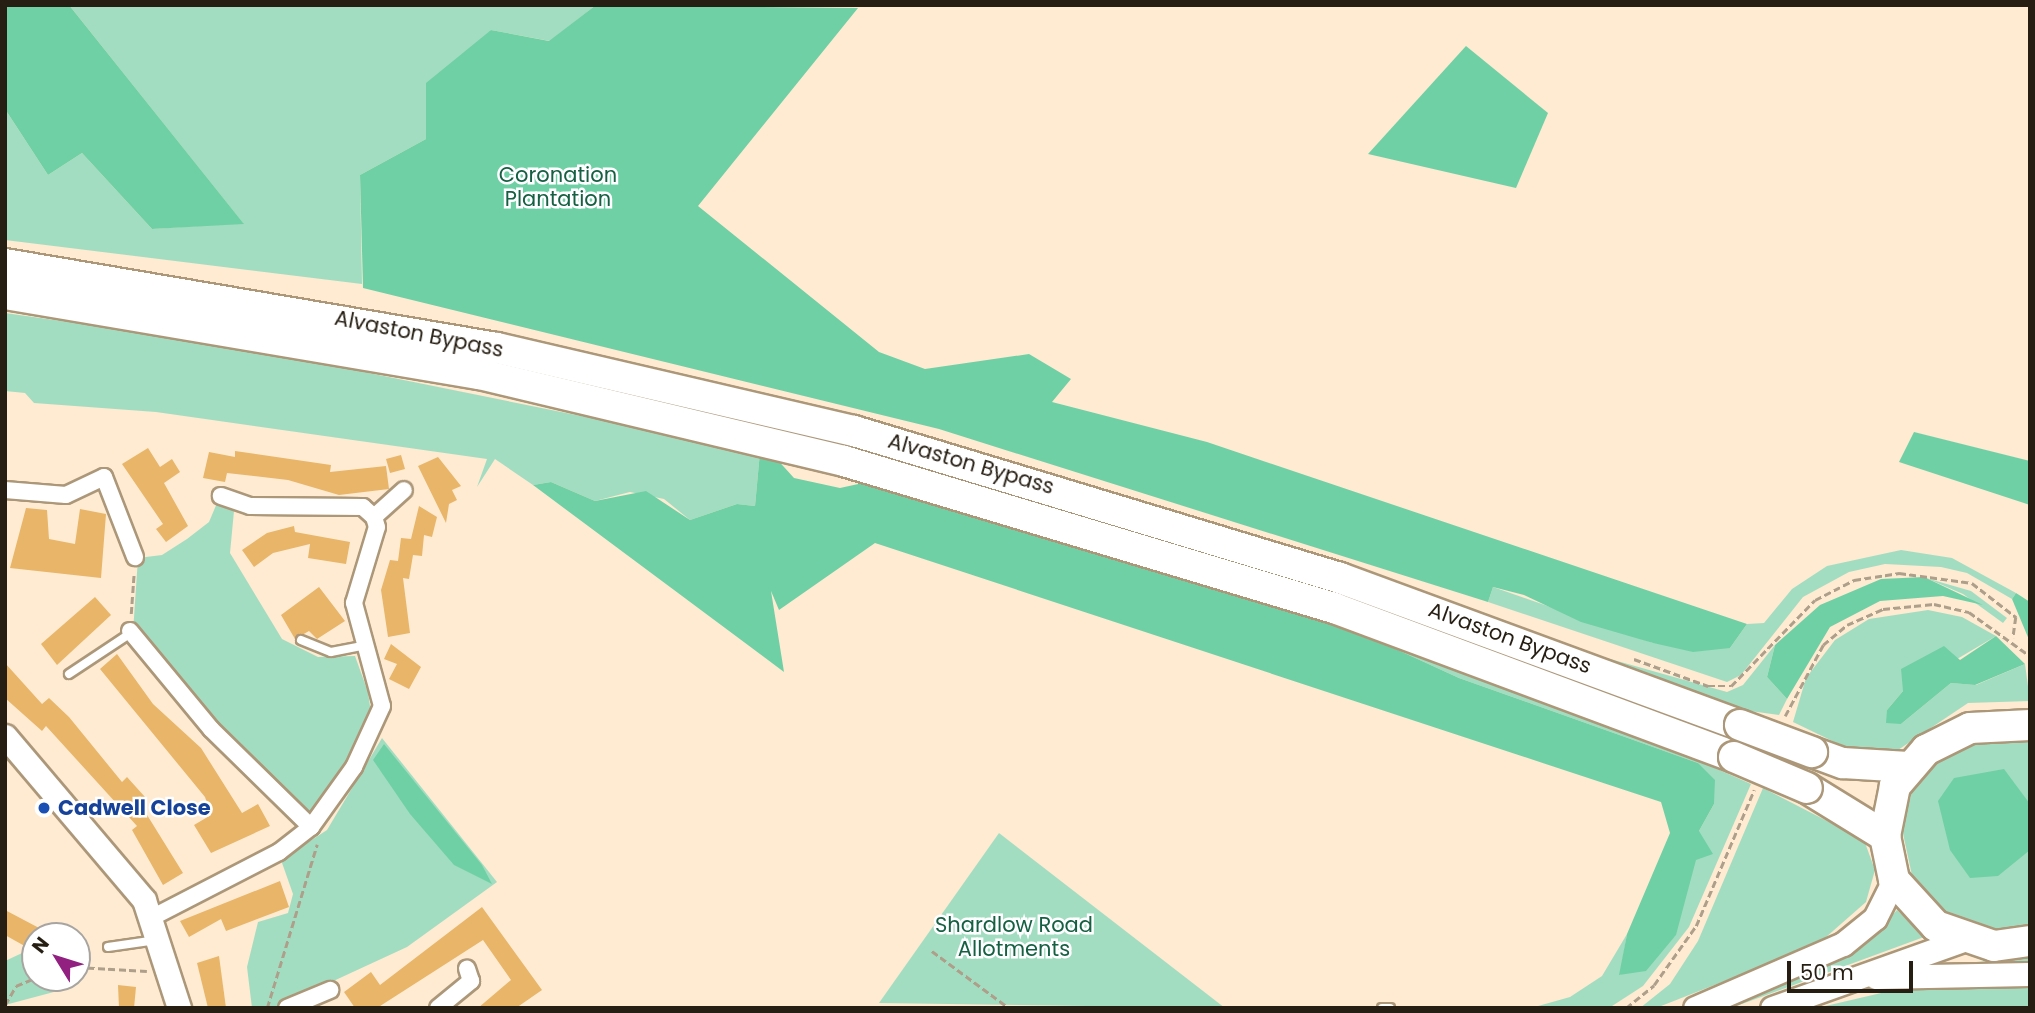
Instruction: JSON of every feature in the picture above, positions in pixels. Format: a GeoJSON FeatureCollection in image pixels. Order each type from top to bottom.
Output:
{"type":"FeatureCollection","features":[{"type":"Feature","properties":{"kind":"highway","name":"Alvaston Bypass"},"geometry":{"type":"LineString","coordinates":[[5,264],[497,348],[853,431],[1340,578],[1843,763],[1908,766]]}},
{"type":"Feature","properties":{"kind":"highway","name":"Alvaston Bypass"},"geometry":{"type":"LineString","coordinates":[[5,294],[479,374],[857,465],[1334,608],[1734,757],[1807,788],[1885,836]]}},
{"type":"Feature","properties":{"kind":"highway"},"geometry":{"type":"LineString","coordinates":[[2028,724],[1970,728],[1908,766],[1888,807],[1885,836],[1894,880],[1922,915],[1963,940],[1994,946],[2030,941]]}},
{"type":"Feature","properties":{"kind":"street"},"geometry":{"type":"LineString","coordinates":[[5,490],[66,495],[104,477],[135,558]]}},
{"type":"Feature","properties":{"kind":"street"},"geometry":{"type":"LineString","coordinates":[[373,517],[404,489]]}},
{"type":"Feature","properties":{"kind":"street"},"geometry":{"type":"LineString","coordinates":[[153,917],[279,852],[312,824],[354,767],[382,706],[362,646],[354,603],[377,527],[373,517],[363,508],[250,506],[221,496]]}},
{"type":"Feature","properties":{"kind":"street"},"geometry":{"type":"LineString","coordinates":[[131,632],[211,729],[312,824]]}},
{"type":"Feature","properties":{"kind":"street"},"geometry":{"type":"LineString","coordinates":[[5,736],[153,917],[171,972],[179,1008]]}},
{"type":"Feature","properties":{"kind":"street"},"geometry":{"type":"LineString","coordinates":[[1695,1008],[1843,944],[1875,918],[1894,880]]}},
{"type":"Feature","properties":{"kind":"street"},"geometry":{"type":"LineString","coordinates":[[1772,1008],[1841,979],[1963,940]]}},
{"type":"Feature","properties":{"kind":"street"},"geometry":{"type":"LineString","coordinates":[[438,1008],[471,981],[467,969]]}},
{"type":"Feature","properties":{"kind":"street"},"geometry":{"type":"LineString","coordinates":[[1841,979],[2030,974]]}},
{"type":"Feature","properties":{"kind":"street"},"geometry":{"type":"LineString","coordinates":[[287,1008],[330,990]]}},
{"type":"Feature","properties":{"kind":"lane"},"geometry":{"type":"LineString","coordinates":[[69,674],[131,632]]}},
{"type":"Feature","properties":{"kind":"lane"},"geometry":{"type":"LineString","coordinates":[[301,640],[331,652],[362,646]]}},
{"type":"Feature","properties":{"kind":"lane"},"geometry":{"type":"LineString","coordinates":[[108,947],[160,939]]}},
{"type":"Feature","properties":{"kind":"lane"},"geometry":{"type":"LineString","coordinates":[[1382,1008],[1390,1008]]}},
{"type":"Feature","properties":{"kind":"path"},"geometry":{"type":"LineString","coordinates":[[131,632],[135,558]]}},
{"type":"Feature","properties":{"kind":"path"},"geometry":{"type":"LineString","coordinates":[[1783,720],[1823,645],[1847,625],[1883,609],[1934,604],[1969,612],[2030,656]]}},
{"type":"Feature","properties":{"kind":"path"},"geometry":{"type":"LineString","coordinates":[[1626,1008],[1654,985],[1696,926],[1755,786]]}},
{"type":"Feature","properties":{"kind":"path"},"geometry":{"type":"LineString","coordinates":[[267,1008],[320,832],[312,824]]}},
{"type":"Feature","properties":{"kind":"path"},"geometry":{"type":"LineString","coordinates":[[932,951],[1009,1008]]}},
{"type":"Feature","properties":{"kind":"path"},"geometry":{"type":"LineString","coordinates":[[91,968],[171,972]]}},
{"type":"Feature","properties":{"kind":"path"},"geometry":{"type":"LineString","coordinates":[[5,1005],[16,986],[21,984]]}},
{"type":"Feature","properties":{"kind":"green space"},"geometry":{"type":"Polygon","coordinates":[[[5,5],[69,5],[244,224],[152,229],[82,153],[48,175],[5,109],[5,5]]]}},
{"type":"Feature","properties":{"kind":"green space"},"geometry":{"type":"Polygon","coordinates":[[[69,5],[596,5],[550,41],[491,30],[426,139],[360,175],[362,284],[5,240],[5,109],[48,175],[82,153],[152,229],[243,223],[69,5]]]}},
{"type":"Feature","properties":{"kind":"green space","name":"Coronation Plantation"},"geometry":{"type":"Polygon","coordinates":[[[596,5],[858,8],[698,206],[879,352],[925,369],[1029,354],[1071,379],[1052,402],[1207,442],[1747,624],[1730,648],[1693,652],[1653,643],[1581,622],[1524,595],[1493,587],[1488,602],[939,429],[363,288],[360,175],[426,139],[426,83],[491,30],[549,41],[596,5]]]}},
{"type":"Feature","properties":{"kind":"green space"},"geometry":{"type":"Polygon","coordinates":[[[1466,46],[1548,113],[1516,188],[1368,154],[1466,46]]]}},
{"type":"Feature","properties":{"kind":"green space"},"geometry":{"type":"Polygon","coordinates":[[[5,313],[225,344],[760,452],[755,506],[737,504],[690,520],[664,499],[630,492],[595,501],[551,482],[533,485],[495,459],[477,487],[487,459],[156,412],[34,403],[25,393],[5,391],[5,313]]]}},
{"type":"Feature","properties":{"kind":"green space"},"geometry":{"type":"Polygon","coordinates":[[[1914,432],[2030,461],[2030,505],[1899,462],[1914,432]]]}},
{"type":"Feature","properties":{"kind":"green space"},"geometry":{"type":"Polygon","coordinates":[[[760,452],[774,456],[794,478],[840,488],[872,481],[1304,607],[1459,678],[1698,763],[1715,780],[1714,804],[1699,831],[1713,854],[1696,860],[1676,935],[1646,971],[1619,975],[1627,934],[1670,833],[1661,802],[875,543],[779,610],[771,591],[784,672],[533,485],[551,482],[595,501],[646,491],[690,520],[737,504],[755,506],[760,452]]]}},
{"type":"Feature","properties":{"kind":"green space"},"geometry":{"type":"Polygon","coordinates":[[[217,503],[234,511],[230,553],[282,639],[318,657],[355,656],[368,692],[371,713],[353,754],[308,814],[213,728],[133,632],[138,558],[162,555],[187,539],[209,522],[217,503]]]}},
{"type":"Feature","properties":{"kind":"green space"},"geometry":{"type":"Polygon","coordinates":[[[1901,550],[1952,558],[2016,593],[2012,599],[1967,573],[1941,567],[1885,564],[1849,572],[1803,597],[1741,675],[1727,682],[1488,602],[1493,587],[1653,643],[1730,648],[1747,624],[1764,623],[1792,589],[1827,566],[1901,550]]]}},
{"type":"Feature","properties":{"kind":"green space"},"geometry":{"type":"Polygon","coordinates":[[[1924,577],[1983,605],[1943,596],[1880,601],[1830,627],[1787,699],[1767,677],[1775,645],[1820,605],[1881,579],[1924,577]]]}},
{"type":"Feature","properties":{"kind":"green space"},"geometry":{"type":"Polygon","coordinates":[[[1926,578],[1971,591],[2007,618],[2003,623],[1963,594],[1926,578]]]}},
{"type":"Feature","properties":{"kind":"green space"},"geometry":{"type":"Polygon","coordinates":[[[2016,593],[2030,602],[2030,642],[2012,599],[2016,593]]]}},
{"type":"Feature","properties":{"kind":"green space"},"geometry":{"type":"Polygon","coordinates":[[[1304,607],[1605,719],[1751,784],[1689,927],[1643,986],[1609,1008],[1531,1008],[1570,997],[1602,976],[1627,934],[1620,975],[1675,936],[1699,831],[1714,804],[1698,763],[1459,678],[1304,607]]]}},
{"type":"Feature","properties":{"kind":"green space"},"geometry":{"type":"Polygon","coordinates":[[[1928,610],[1962,617],[1996,636],[1903,691],[1887,710],[1901,724],[1951,683],[1976,685],[2025,664],[2030,701],[1968,703],[1895,752],[1849,749],[1793,722],[1806,678],[1835,640],[1869,619],[1928,610]]]}},
{"type":"Feature","properties":{"kind":"green space"},"geometry":{"type":"Polygon","coordinates":[[[1996,636],[2025,664],[1975,685],[1951,683],[1901,724],[1886,723],[1887,710],[1903,691],[1901,669],[1944,646],[1960,660],[1996,636]]]}},
{"type":"Feature","properties":{"kind":"green space"},"geometry":{"type":"Polygon","coordinates":[[[1775,645],[1767,677],[1787,699],[1779,715],[1750,711],[1596,655],[1727,692],[1743,685],[1775,645]]]}},
{"type":"Feature","properties":{"kind":"green space"},"geometry":{"type":"Polygon","coordinates":[[[382,738],[497,882],[407,947],[275,1008],[252,1008],[247,967],[258,922],[288,913],[293,894],[281,860],[327,830],[382,738]]]}},
{"type":"Feature","properties":{"kind":"green space"},"geometry":{"type":"Polygon","coordinates":[[[2012,738],[2030,742],[2030,926],[1993,932],[1951,920],[1913,880],[1902,829],[1912,791],[1938,758],[1972,741],[2012,738]]]}},
{"type":"Feature","properties":{"kind":"green space"},"geometry":{"type":"Polygon","coordinates":[[[384,744],[482,865],[492,884],[454,865],[410,814],[373,760],[384,744]]]}},
{"type":"Feature","properties":{"kind":"green space"},"geometry":{"type":"Polygon","coordinates":[[[2004,769],[2030,804],[2030,850],[1998,876],[1970,878],[1950,850],[1938,801],[1954,778],[2004,769]]]}},
{"type":"Feature","properties":{"kind":"green space"},"geometry":{"type":"Polygon","coordinates":[[[1763,788],[1864,840],[1875,870],[1866,902],[1825,938],[1783,958],[1656,1008],[1640,1008],[1670,984],[1698,941],[1763,788]]]}},
{"type":"Feature","properties":{"kind":"green space","name":"Shardlow Road Allotments"},"geometry":{"type":"Polygon","coordinates":[[[999,833],[1225,1008],[879,1003],[999,833]]]}},
{"type":"Feature","properties":{"kind":"green space"},"geometry":{"type":"Polygon","coordinates":[[[1897,910],[1924,937],[1731,1008],[1864,946],[1897,910]]]}},
{"type":"Feature","properties":{"kind":"green space"},"geometry":{"type":"Polygon","coordinates":[[[21,954],[21,992],[54,992],[5,1005],[5,961],[21,954]]]}},
{"type":"Feature","properties":{"kind":"green space"},"geometry":{"type":"Polygon","coordinates":[[[2030,955],[2030,967],[1889,967],[2010,960],[2030,955]]]}},
{"type":"Feature","properties":{"kind":"green space"},"geometry":{"type":"Polygon","coordinates":[[[1924,983],[2030,983],[2030,1008],[1817,1008],[1924,983]]]}},
{"type":"Feature","properties":{"kind":"building"},"geometry":{"type":"Polygon","coordinates":[[[148,448],[160,467],[172,459],[180,472],[164,483],[188,526],[166,542],[156,529],[163,524],[122,464],[148,448]]]}},
{"type":"Feature","properties":{"kind":"building"},"geometry":{"type":"Polygon","coordinates":[[[235,451],[331,465],[330,472],[386,466],[389,489],[339,495],[288,480],[227,473],[225,482],[203,478],[209,452],[235,457],[235,451]]]}},
{"type":"Feature","properties":{"kind":"building"},"geometry":{"type":"Polygon","coordinates":[[[401,455],[405,469],[390,473],[386,459],[401,455]]]}},
{"type":"Feature","properties":{"kind":"building"},"geometry":{"type":"Polygon","coordinates":[[[438,457],[461,486],[452,490],[457,500],[449,504],[446,523],[418,466],[438,457]]]}},
{"type":"Feature","properties":{"kind":"building"},"geometry":{"type":"Polygon","coordinates":[[[419,506],[437,517],[432,537],[424,535],[422,556],[413,555],[409,579],[403,578],[410,633],[388,637],[381,590],[390,560],[398,561],[401,538],[411,539],[419,506]]]}},
{"type":"Feature","properties":{"kind":"building"},"geometry":{"type":"Polygon","coordinates":[[[26,508],[47,510],[49,539],[75,544],[80,509],[106,514],[101,578],[10,568],[26,508]]]}},
{"type":"Feature","properties":{"kind":"building"},"geometry":{"type":"Polygon","coordinates":[[[294,526],[295,532],[350,542],[346,564],[308,558],[310,544],[273,553],[254,567],[242,550],[267,533],[294,526]]]}},
{"type":"Feature","properties":{"kind":"building"},"geometry":{"type":"Polygon","coordinates":[[[319,587],[345,621],[317,639],[309,631],[295,639],[281,615],[319,587]]]}},
{"type":"Feature","properties":{"kind":"building"},"geometry":{"type":"Polygon","coordinates":[[[95,597],[111,615],[57,665],[41,644],[95,597]]]}},
{"type":"Feature","properties":{"kind":"building"},"geometry":{"type":"Polygon","coordinates":[[[391,644],[421,667],[409,689],[389,679],[397,664],[384,659],[391,644]]]}},
{"type":"Feature","properties":{"kind":"building"},"geometry":{"type":"Polygon","coordinates":[[[117,654],[153,704],[201,748],[242,813],[258,804],[270,826],[211,853],[194,825],[211,815],[205,797],[100,669],[117,654]]]}},
{"type":"Feature","properties":{"kind":"building"},"geometry":{"type":"Polygon","coordinates":[[[5,663],[42,704],[49,698],[69,717],[122,782],[127,777],[145,797],[139,802],[183,873],[163,885],[132,830],[137,826],[46,726],[42,731],[5,698],[5,663]]]}},
{"type":"Feature","properties":{"kind":"building"},"geometry":{"type":"Polygon","coordinates":[[[280,881],[289,907],[226,931],[221,919],[189,937],[180,921],[280,881]]]}},
{"type":"Feature","properties":{"kind":"building"},"geometry":{"type":"Polygon","coordinates":[[[482,907],[542,990],[516,1008],[478,1008],[511,980],[483,940],[377,1008],[355,1008],[344,992],[371,972],[380,985],[482,907]]]}},
{"type":"Feature","properties":{"kind":"building"},"geometry":{"type":"Polygon","coordinates":[[[5,910],[28,922],[21,922],[21,944],[5,935],[5,910]]]}},
{"type":"Feature","properties":{"kind":"building"},"geometry":{"type":"Polygon","coordinates":[[[219,956],[226,1008],[208,1008],[197,963],[219,956]]]}},
{"type":"Feature","properties":{"kind":"building"},"geometry":{"type":"Polygon","coordinates":[[[118,985],[136,987],[134,1008],[119,1008],[118,985]]]}},
{"type":"Feature","properties":{"kind":"place","name":"Cadwell Close"},"geometry":{"type":"Point","coordinates":[44,808]}}]}
